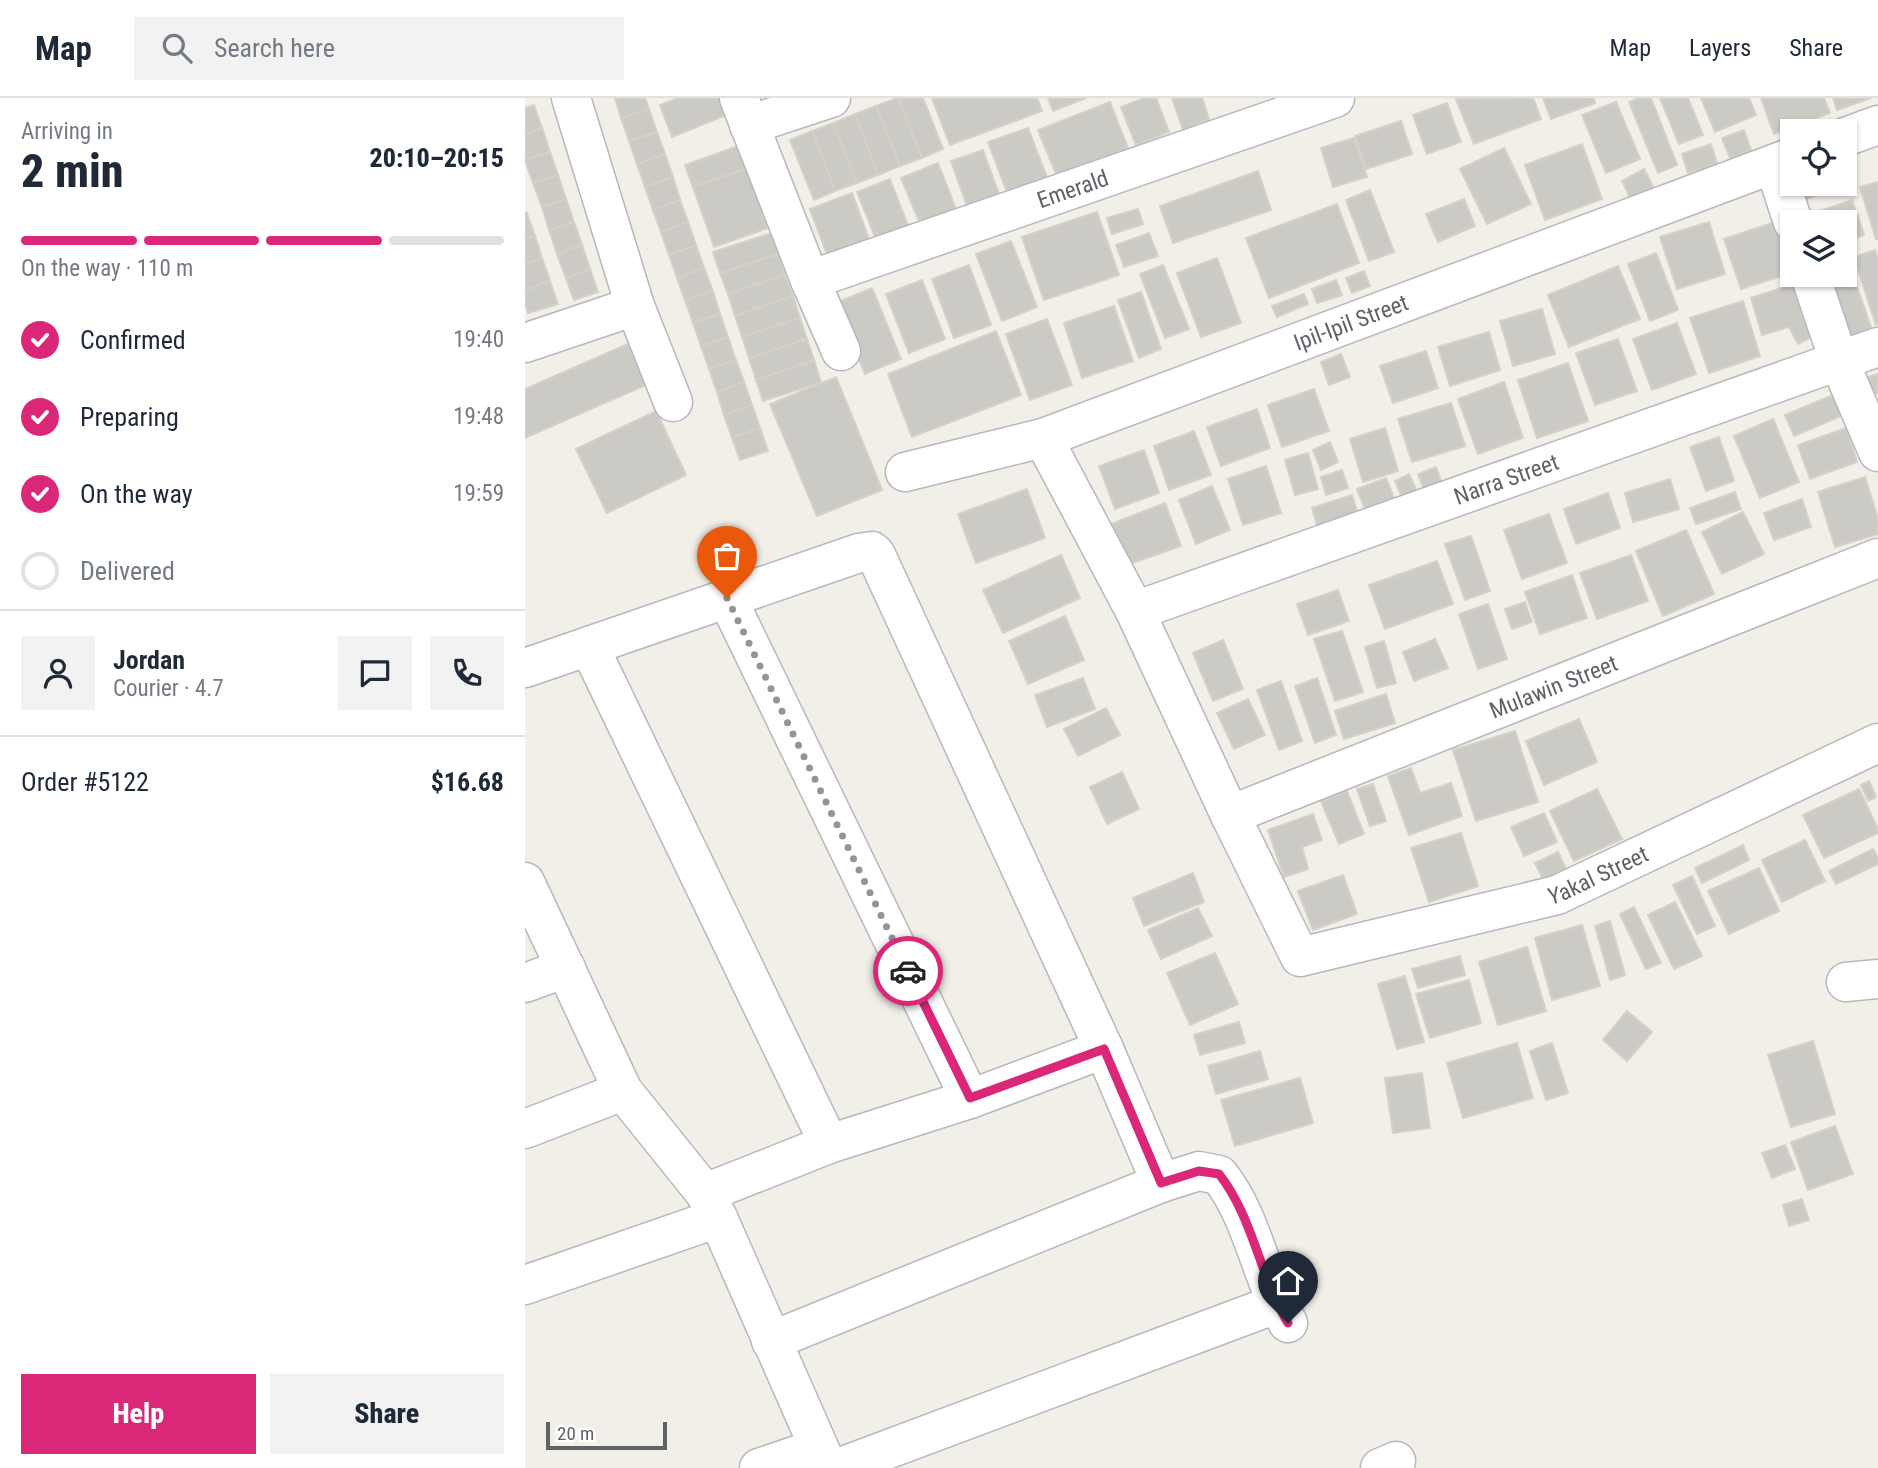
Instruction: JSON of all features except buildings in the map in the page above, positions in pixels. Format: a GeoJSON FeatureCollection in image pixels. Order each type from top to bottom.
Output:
{"type":"FeatureCollection","features":[{"type":"Feature","properties":{"kind":"street"},"geometry":{"type":"LineString","coordinates":[[571,98],[635,306],[673,402]]}},
{"type":"Feature","properties":{"kind":"street"},"geometry":{"type":"LineString","coordinates":[[831,98],[744,111],[810,280],[841,351]]}},
{"type":"Feature","properties":{"kind":"street","name":"Emerald"},"geometry":{"type":"LineString","coordinates":[[810,280],[1252,112],[1335,98]]}},
{"type":"Feature","properties":{"kind":"street"},"geometry":{"type":"LineString","coordinates":[[1857,133],[1878,125]]}},
{"type":"Feature","properties":{"kind":"street","name":"Ipil-Ipil Street"},"geometry":{"type":"LineString","coordinates":[[905,472],[1043,438],[1780,161]]}},
{"type":"Feature","properties":{"kind":"street"},"geometry":{"type":"LineString","coordinates":[[1815,287],[1839,361],[1878,453]]}},
{"type":"Feature","properties":{"kind":"street"},"geometry":{"type":"LineString","coordinates":[[525,342],[635,306]]}},
{"type":"Feature","properties":{"kind":"street","name":"Narra Street"},"geometry":{"type":"LineString","coordinates":[[1135,611],[1878,347]]}},
{"type":"Feature","properties":{"kind":"street"},"geometry":{"type":"LineString","coordinates":[[1043,438],[1135,611],[1230,815]]}},
{"type":"Feature","properties":{"kind":"street"},"geometry":{"type":"LineString","coordinates":[[525,668],[873,551],[1104,1049],[1161,1183]]}},
{"type":"Feature","properties":{"kind":"street","name":"Mulawin Street"},"geometry":{"type":"LineString","coordinates":[[1230,815],[1878,558]]}},
{"type":"Feature","properties":{"kind":"street"},"geometry":{"type":"LineString","coordinates":[[727,598],[970,1098]]}},
{"type":"Feature","properties":{"kind":"street"},"geometry":{"type":"LineString","coordinates":[[589,646],[829,1144]]}},
{"type":"Feature","properties":{"kind":"street","name":"Yakal Street"},"geometry":{"type":"LineString","coordinates":[[1230,815],[1300,957],[1557,895],[1878,743]]}},
{"type":"Feature","properties":{"kind":"street"},"geometry":{"type":"LineString","coordinates":[[525,882],[623,1091],[712,1205],[771,1341],[828,1461]]}},
{"type":"Feature","properties":{"kind":"street"},"geometry":{"type":"LineString","coordinates":[[525,983],[566,968]]}},
{"type":"Feature","properties":{"kind":"street"},"geometry":{"type":"LineString","coordinates":[[525,1285],[712,1205],[829,1144],[970,1098],[1104,1049]]}},
{"type":"Feature","properties":{"kind":"street"},"geometry":{"type":"LineString","coordinates":[[525,1129],[623,1091]]}},
{"type":"Feature","properties":{"kind":"street"},"geometry":{"type":"LineString","coordinates":[[759,1468],[828,1461],[1282,1313],[1232,1191],[1219,1174],[1199,1171],[1161,1183],[771,1341]]}},
{"type":"Feature","properties":{"kind":"way so far"},"geometry":{"type":"LineString","coordinates":[[727,598],[908,971]]}},
{"type":"Feature","properties":{"kind":"route"},"geometry":{"type":"LineString","coordinates":[[908,971],[970,1098],[1104,1049],[1161,1183],[1199,1171],[1219,1174],[1232,1191],[1276,1304],[1288,1323]]}}]}
